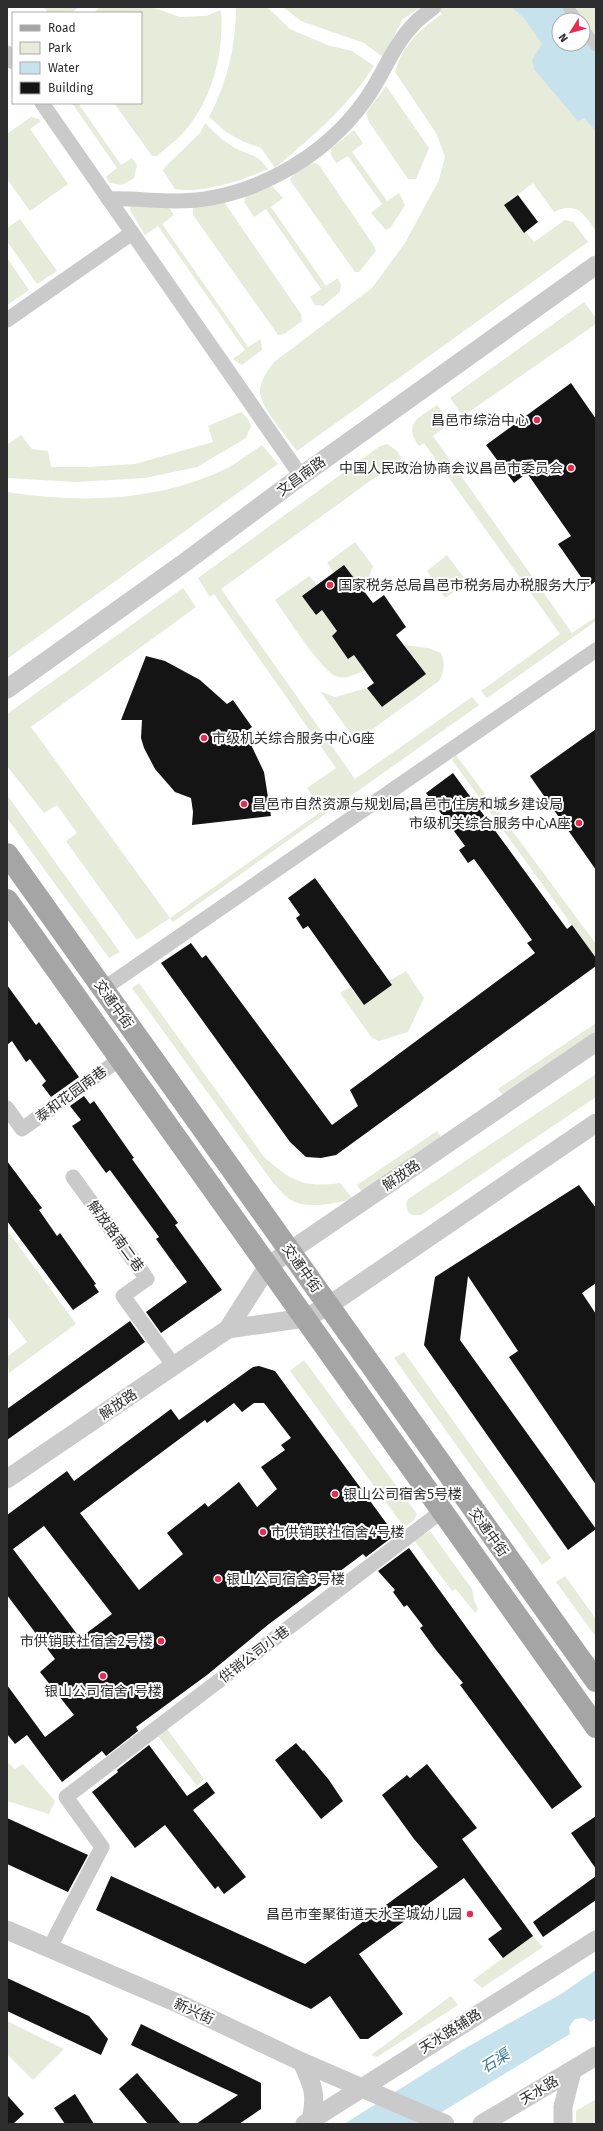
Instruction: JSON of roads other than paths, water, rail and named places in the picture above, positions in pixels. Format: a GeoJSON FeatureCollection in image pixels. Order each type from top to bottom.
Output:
{"type":"FeatureCollection","features":[{"type":"Feature","properties":{"kind":"main road","name":"交通中街"},"geometry":{"type":"LineString","coordinates":[[7,854],[596,1681]]}},
{"type":"Feature","properties":{"kind":"main road","name":"交通中街"},"geometry":{"type":"LineString","coordinates":[[7,900],[596,1727]]}},
{"type":"Feature","properties":{"kind":"street"},"geometry":{"type":"LineString","coordinates":[[108,199],[136,198],[175,201],[216,197],[251,187],[290,168],[334,136],[366,99],[402,38],[413,24],[434,7]]}},
{"type":"Feature","properties":{"kind":"street"},"geometry":{"type":"LineString","coordinates":[[43,104],[301,476]]}},
{"type":"Feature","properties":{"kind":"street"},"geometry":{"type":"LineString","coordinates":[[7,320],[132,233]]}},
{"type":"Feature","properties":{"kind":"street","name":"文昌南路"},"geometry":{"type":"LineString","coordinates":[[7,689],[596,265]]}},
{"type":"Feature","properties":{"kind":"street"},"geometry":{"type":"LineString","coordinates":[[103,989],[596,650]]}},
{"type":"Feature","properties":{"kind":"street","name":"解放路"},"geometry":{"type":"LineString","coordinates":[[7,1479],[228,1329],[268,1266],[596,1042]]}},
{"type":"Feature","properties":{"kind":"street","name":"泰和花园南巷"},"geometry":{"type":"LineString","coordinates":[[7,1108],[22,1129],[120,1059]]}},
{"type":"Feature","properties":{"kind":"street","name":"解放路"},"geometry":{"type":"LineString","coordinates":[[228,1329],[305,1318],[328,1306],[596,1123]]}},
{"type":"Feature","properties":{"kind":"street","name":"解放路南二巷"},"geometry":{"type":"LineString","coordinates":[[73,1177],[147,1279],[123,1296],[174,1366]]}},
{"type":"Feature","properties":{"kind":"street","name":"供销公司小巷"},"geometry":{"type":"LineString","coordinates":[[49,1950],[102,1847],[66,1797],[442,1511]]}},
{"type":"Feature","properties":{"kind":"street","name":"新兴街"},"geometry":{"type":"LineString","coordinates":[[7,1930],[49,1950],[182,2005],[302,2062],[361,2088],[379,2094],[441,2123]]}},
{"type":"Feature","properties":{"kind":"street","name":"天水路辅路"},"geometry":{"type":"LineString","coordinates":[[308,2122],[596,1940]]}},
{"type":"Feature","properties":{"kind":"street","name":"天水路"},"geometry":{"type":"LineString","coordinates":[[482,2124],[596,2056]]}},
{"type":"Feature","properties":{"kind":"street"},"geometry":{"type":"LineString","coordinates":[[302,2062],[311,2081],[315,2101],[308,2122]]}},
{"type":"Feature","properties":{"kind":"street"},"geometry":{"type":"LineString","coordinates":[[563,2124],[563,2107],[572,2071]]}},
{"type":"Feature","properties":{"kind":"water"},"geometry":{"type":"Polygon","coordinates":[[[511,7],[563,7],[566,12],[551,12],[551,52],[591,52],[591,47],[596,54],[596,131],[584,118],[578,121],[534,69],[532,60],[542,44],[524,18],[511,7]]]}},
{"type":"Feature","properties":{"kind":"water","name":"石渠"},"geometry":{"type":"Polygon","coordinates":[[[596,1970],[596,2018],[591,2022],[584,2018],[575,2019],[569,2027],[570,2034],[422,2124],[344,2124],[462,2050],[561,1994],[596,1970]]]}},
{"type":"Feature","properties":{"kind":"place","name":"昌邑市综治中心"},"geometry":{"type":"Point","coordinates":[537,420]}},
{"type":"Feature","properties":{"kind":"place","name":"中国人民政治协商会议昌邑市委员会"},"geometry":{"type":"Point","coordinates":[571,468]}},
{"type":"Feature","properties":{"kind":"place","name":"国家税务总局昌邑市税务局办税服务大厅"},"geometry":{"type":"Point","coordinates":[330,585]}},
{"type":"Feature","properties":{"kind":"place","name":"市级机关综合服务中心G座"},"geometry":{"type":"Point","coordinates":[204,738]}},
{"type":"Feature","properties":{"kind":"place","name":"昌邑市自然资源与规划局;昌邑市住房和城乡建设局"},"geometry":{"type":"Point","coordinates":[244,804]}},
{"type":"Feature","properties":{"kind":"place","name":"市级机关综合服务中心A座"},"geometry":{"type":"Point","coordinates":[579,823]}},
{"type":"Feature","properties":{"kind":"place","name":"银山公司宿舍5号楼"},"geometry":{"type":"Point","coordinates":[335,1494]}},
{"type":"Feature","properties":{"kind":"place","name":"市供销联社宿舍4号楼"},"geometry":{"type":"Point","coordinates":[263,1532]}},
{"type":"Feature","properties":{"kind":"place","name":"银山公司宿舍3号楼"},"geometry":{"type":"Point","coordinates":[218,1579]}},
{"type":"Feature","properties":{"kind":"place","name":"市供销联社宿舍2号楼"},"geometry":{"type":"Point","coordinates":[161,1641]}},
{"type":"Feature","properties":{"kind":"place","name":"银山公司宿舍1号楼"},"geometry":{"type":"Point","coordinates":[103,1676]}},
{"type":"Feature","properties":{"kind":"place","name":"昌邑市奎聚街道天水圣城幼儿园"},"geometry":{"type":"Point","coordinates":[470,1914]}}]}
